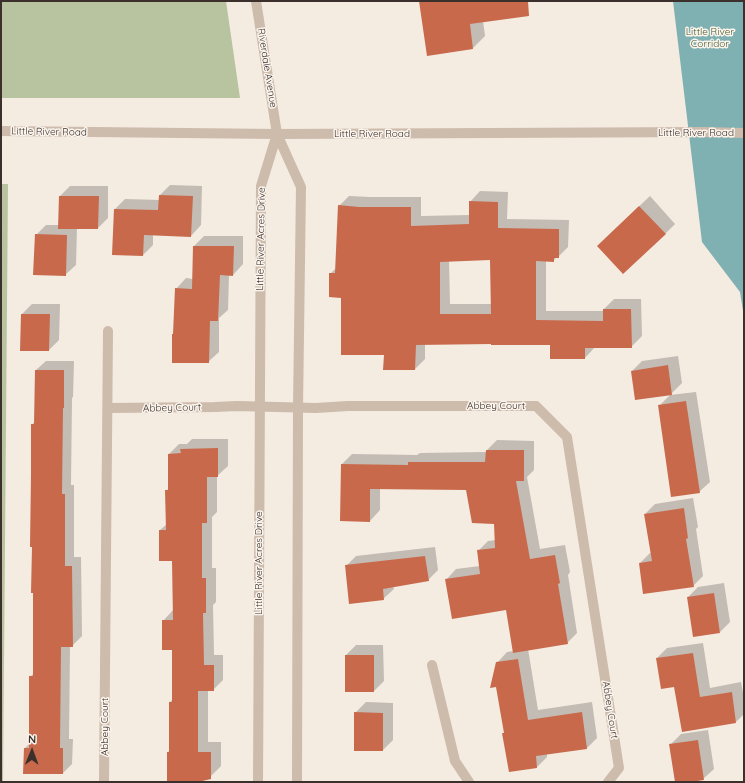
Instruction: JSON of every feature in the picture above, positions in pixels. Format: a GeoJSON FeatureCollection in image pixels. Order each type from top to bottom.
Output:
{"type":"FeatureCollection","features":[{"type":"Feature","properties":{"kind":"street","name":"Riverdale Avenue"},"geometry":{"type":"LineString","coordinates":[[256,1],[277,134]]}},
{"type":"Feature","properties":{"kind":"street","name":"Little River Road"},"geometry":{"type":"LineString","coordinates":[[1,131],[277,134],[744,133]]}},
{"type":"Feature","properties":{"kind":"street","name":"Little River Acres Drive"},"geometry":{"type":"LineString","coordinates":[[258,782],[261,186],[277,134]]}},
{"type":"Feature","properties":{"kind":"street"},"geometry":{"type":"LineString","coordinates":[[277,134],[301,187],[298,408],[297,782]]}},
{"type":"Feature","properties":{"kind":"street","name":"Abbey Court"},"geometry":{"type":"LineString","coordinates":[[104,782],[108,331]]}},
{"type":"Feature","properties":{"kind":"street","name":"Abbey Court"},"geometry":{"type":"LineString","coordinates":[[108,408],[260,406],[298,408],[536,406],[567,437],[619,768],[608,782]]}},
{"type":"Feature","properties":{"kind":"street"},"geometry":{"type":"LineString","coordinates":[[432,665],[455,761],[469,782]]}},
{"type":"Feature","properties":{"kind":"green space"},"geometry":{"type":"Polygon","coordinates":[[[1,1],[226,1],[240,98],[1,98],[1,1]]]}},
{"type":"Feature","properties":{"kind":"green space"},"geometry":{"type":"Polygon","coordinates":[[[1,184],[8,184],[3,782],[1,782],[1,184]]]}},
{"type":"Feature","properties":{"kind":"water","name":"Little River Corridor"},"geometry":{"type":"Polygon","coordinates":[[[673,1],[744,1],[744,317],[740,292],[702,242],[673,1]]]}},
{"type":"Feature","properties":{"kind":"building"},"geometry":{"type":"Polygon","coordinates":[[[419,1],[528,1],[529,16],[470,24],[473,49],[427,56],[419,1]]]}},
{"type":"Feature","properties":{"kind":"building"},"geometry":{"type":"Polygon","coordinates":[[[159,195],[193,196],[191,237],[144,235],[143,256],[112,255],[114,209],[158,210],[159,195]]]}},
{"type":"Feature","properties":{"kind":"building"},"geometry":{"type":"Polygon","coordinates":[[[59,196],[99,196],[98,229],[58,229],[59,196]]]}},
{"type":"Feature","properties":{"kind":"building"},"geometry":{"type":"Polygon","coordinates":[[[469,201],[498,202],[498,228],[559,229],[559,258],[554,258],[554,262],[536,261],[536,320],[603,321],[603,309],[631,309],[632,348],[585,348],[585,359],[550,359],[550,345],[416,345],[415,370],[383,370],[384,355],[341,355],[341,298],[329,297],[329,273],[335,273],[338,205],[359,207],[411,207],[411,226],[469,224],[469,201]],[[490,260],[440,262],[440,314],[491,314],[490,260]]]}},
{"type":"Feature","properties":{"kind":"building"},"geometry":{"type":"Polygon","coordinates":[[[639,206],[666,234],[623,274],[597,246],[639,206]]]}},
{"type":"Feature","properties":{"kind":"building"},"geometry":{"type":"Polygon","coordinates":[[[35,234],[67,235],[66,276],[33,275],[35,234]]]}},
{"type":"Feature","properties":{"kind":"building"},"geometry":{"type":"Polygon","coordinates":[[[193,246],[234,246],[233,276],[220,275],[218,321],[210,321],[209,363],[172,363],[175,288],[192,289],[193,246]]]}},
{"type":"Feature","properties":{"kind":"building"},"geometry":{"type":"Polygon","coordinates":[[[21,314],[50,314],[49,351],[20,351],[21,314]]]}},
{"type":"Feature","properties":{"kind":"building"},"geometry":{"type":"Polygon","coordinates":[[[668,365],[672,395],[635,400],[631,371],[668,365]]]}},
{"type":"Feature","properties":{"kind":"building"},"geometry":{"type":"Polygon","coordinates":[[[35,370],[64,370],[62,494],[65,494],[65,566],[72,566],[73,647],[61,647],[60,748],[63,748],[63,774],[23,774],[24,748],[29,748],[29,676],[33,676],[33,593],[31,593],[32,547],[30,547],[31,424],[34,424],[35,370]]]}},
{"type":"Feature","properties":{"kind":"building"},"geometry":{"type":"Polygon","coordinates":[[[686,401],[700,493],[671,497],[658,405],[686,401]]]}},
{"type":"Feature","properties":{"kind":"building"},"geometry":{"type":"Polygon","coordinates":[[[218,448],[218,477],[207,477],[207,523],[202,523],[202,578],[206,578],[206,613],[203,613],[204,665],[214,665],[214,691],[198,691],[198,752],[211,752],[211,779],[198,782],[167,782],[167,752],[169,752],[169,702],[172,702],[172,650],[162,650],[162,620],[173,620],[172,561],[159,561],[159,530],[166,530],[165,490],[168,490],[168,454],[181,453],[180,449],[218,448]]]}},
{"type":"Feature","properties":{"kind":"building"},"geometry":{"type":"Polygon","coordinates":[[[486,450],[524,450],[524,481],[516,481],[530,559],[555,555],[560,583],[558,584],[568,644],[513,653],[506,610],[452,619],[445,579],[480,574],[477,550],[495,548],[494,524],[472,523],[466,490],[370,489],[370,522],[340,521],[341,464],[408,465],[408,462],[485,462],[486,450]]]}},
{"type":"Feature","properties":{"kind":"building"},"geometry":{"type":"Polygon","coordinates":[[[684,508],[688,538],[686,539],[694,587],[643,594],[639,563],[652,561],[644,514],[684,508]]]}},
{"type":"Feature","properties":{"kind":"building"},"geometry":{"type":"Polygon","coordinates":[[[425,556],[429,581],[383,589],[384,600],[349,604],[345,565],[425,556]]]}},
{"type":"Feature","properties":{"kind":"building"},"geometry":{"type":"Polygon","coordinates":[[[714,593],[720,633],[693,637],[687,597],[714,593]]]}},
{"type":"Feature","properties":{"kind":"building"},"geometry":{"type":"Polygon","coordinates":[[[693,653],[700,697],[732,692],[736,723],[682,732],[674,687],[661,689],[656,658],[693,653]]]}},
{"type":"Feature","properties":{"kind":"building"},"geometry":{"type":"Polygon","coordinates":[[[345,655],[374,655],[374,692],[345,692],[345,655]]]}},
{"type":"Feature","properties":{"kind":"building"},"geometry":{"type":"Polygon","coordinates":[[[518,659],[528,720],[582,712],[587,749],[536,756],[537,768],[509,772],[496,687],[490,688],[496,662],[518,659]]]}},
{"type":"Feature","properties":{"kind":"building"},"geometry":{"type":"Polygon","coordinates":[[[354,712],[383,713],[383,751],[354,751],[354,712]]]}},
{"type":"Feature","properties":{"kind":"building"},"geometry":{"type":"Polygon","coordinates":[[[698,740],[704,780],[675,782],[669,744],[698,740]]]}}]}
